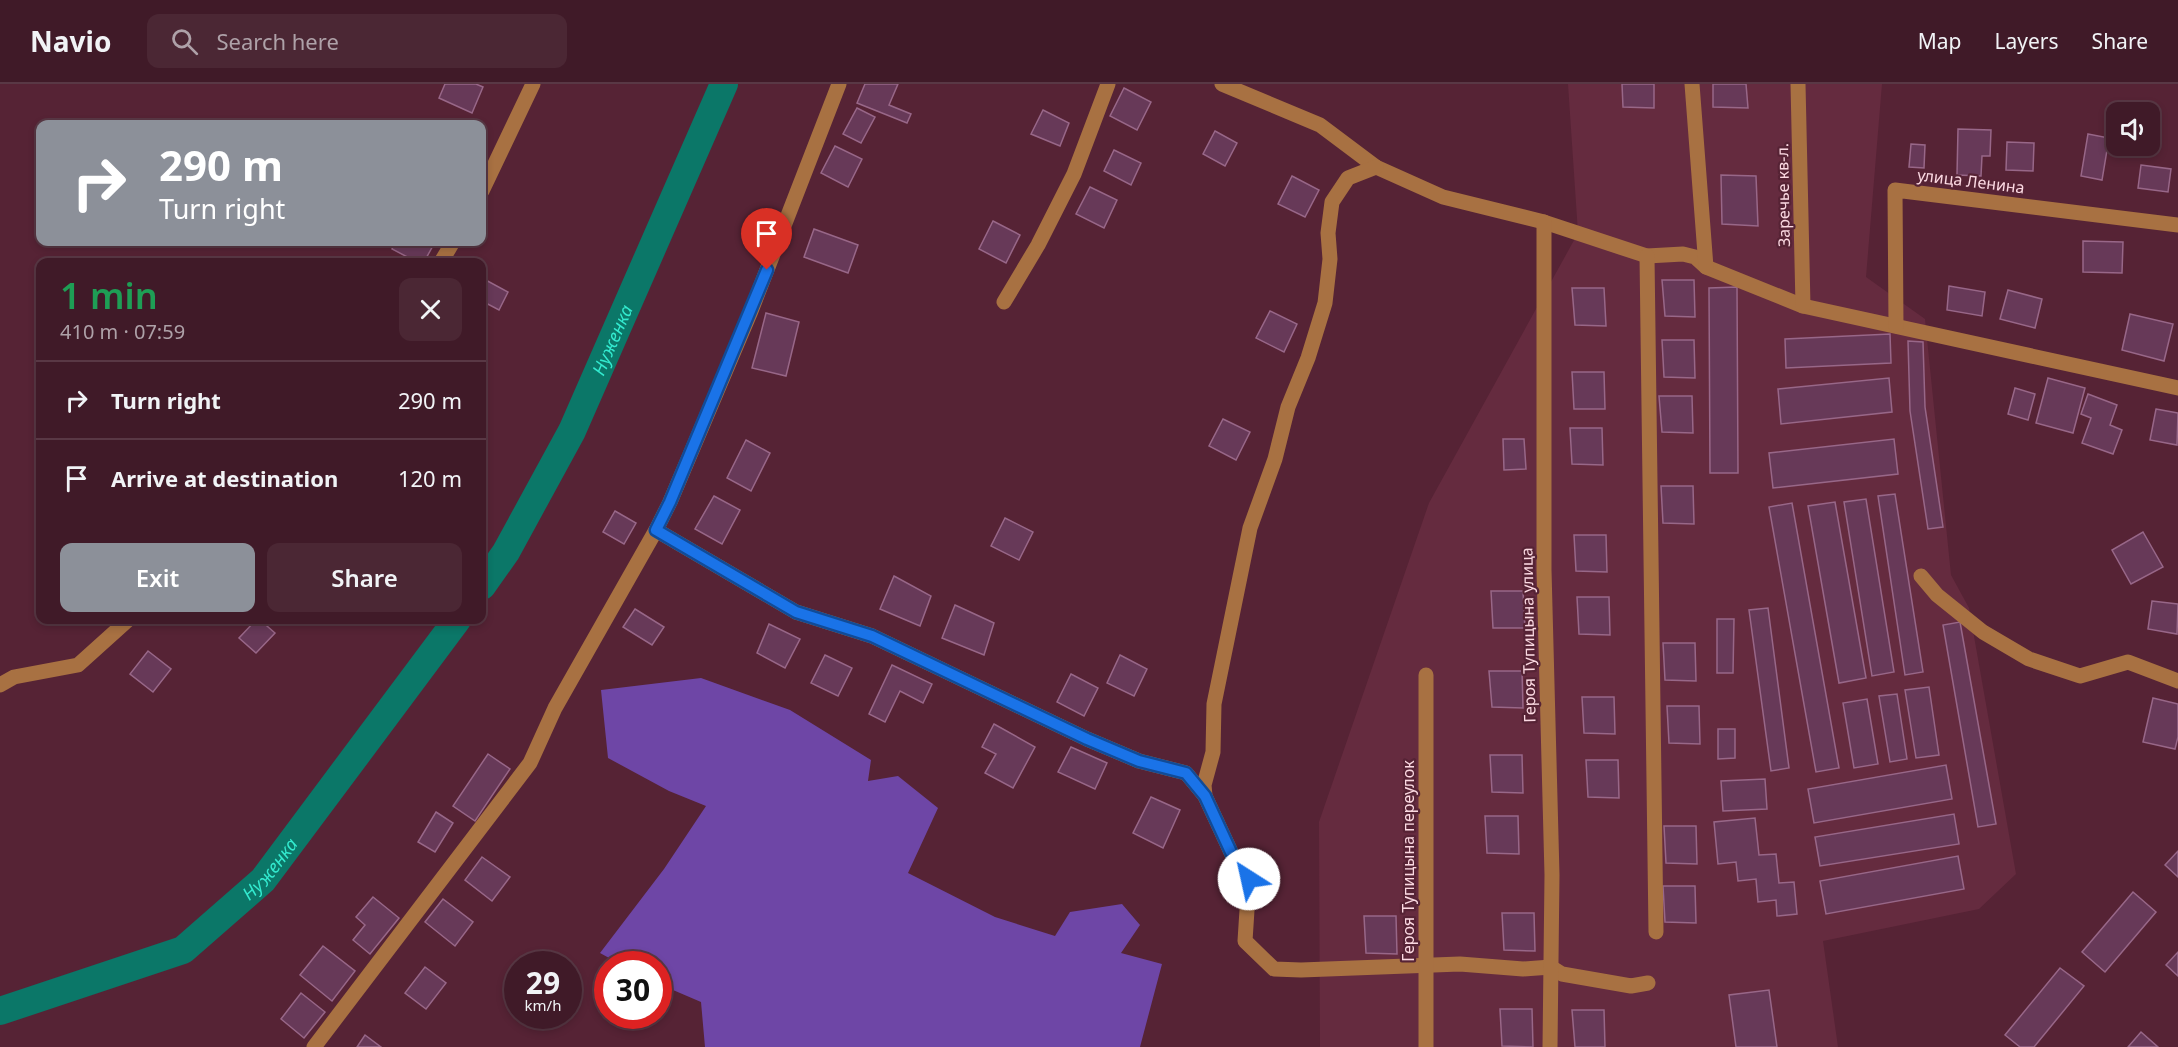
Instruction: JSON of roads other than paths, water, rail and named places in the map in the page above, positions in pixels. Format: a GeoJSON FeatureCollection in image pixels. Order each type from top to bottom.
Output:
{"type":"FeatureCollection","features":[{"type":"Feature","properties":{"kind":"street"},"geometry":{"type":"LineString","coordinates":[[486,183],[533,84]]}},
{"type":"Feature","properties":{"kind":"street"},"geometry":{"type":"LineString","coordinates":[[314,1047],[530,763],[555,708],[670,502],[751,311],[840,84]]}},
{"type":"Feature","properties":{"kind":"street"},"geometry":{"type":"LineString","coordinates":[[1004,302],[1038,245],[1074,174],[1108,84]]}},
{"type":"Feature","properties":{"kind":"street"},"geometry":{"type":"LineString","coordinates":[[1222,84],[1320,126],[1376,167],[1443,197],[1544,222],[1647,256],[1683,254],[1695,257],[1706,267],[1803,306],[2178,388]]}},
{"type":"Feature","properties":{"kind":"street"},"geometry":{"type":"LineString","coordinates":[[1692,84],[1706,267]]}},
{"type":"Feature","properties":{"kind":"street","name":"Заречье кв-л."},"geometry":{"type":"LineString","coordinates":[[1798,84],[1803,306]]}},
{"type":"Feature","properties":{"kind":"street"},"geometry":{"type":"LineString","coordinates":[[1205,796],[1204,785],[1213,752],[1214,704],[1250,528],[1275,459],[1288,407],[1308,358],[1325,303],[1330,259],[1328,233],[1332,201],[1348,178],[1376,167]]}},
{"type":"Feature","properties":{"kind":"street","name":"улица Ленина"},"geometry":{"type":"LineString","coordinates":[[1896,326],[1895,190],[2178,225]]}},
{"type":"Feature","properties":{"kind":"street","name":"Героя Тупицына улица"},"geometry":{"type":"LineString","coordinates":[[1544,222],[1544,570],[1552,875],[1550,1047]]}},
{"type":"Feature","properties":{"kind":"street"},"geometry":{"type":"LineString","coordinates":[[1647,256],[1656,932]]}},
{"type":"Feature","properties":{"kind":"street"},"geometry":{"type":"LineString","coordinates":[[656,530],[796,612],[872,636],[1087,739],[1139,761],[1186,773],[1205,796],[1236,863],[1249,879],[1245,941],[1274,969],[1460,964],[1523,969],[1551,967],[1562,974],[1631,986],[1648,983]]}},
{"type":"Feature","properties":{"kind":"street"},"geometry":{"type":"LineString","coordinates":[[1921,576],[1938,595],[1983,632],[2029,659],[2080,676],[2128,662],[2178,681]]}},
{"type":"Feature","properties":{"kind":"street"},"geometry":{"type":"LineString","coordinates":[[0,685],[14,677],[78,665],[124,624]]}},
{"type":"Feature","properties":{"kind":"street","name":"Героя Тупицына переулок"},"geometry":{"type":"LineString","coordinates":[[1426,675],[1426,1047]]}},
{"type":"Feature","properties":{"kind":"waterway","name":"Нуженка"},"geometry":{"type":"LineString","coordinates":[[486,580],[506,552],[572,431],[724,84]]}},
{"type":"Feature","properties":{"kind":"waterway","name":"Нуженка"},"geometry":{"type":"LineString","coordinates":[[0,1011],[183,950],[263,880],[454,624]]}}]}
